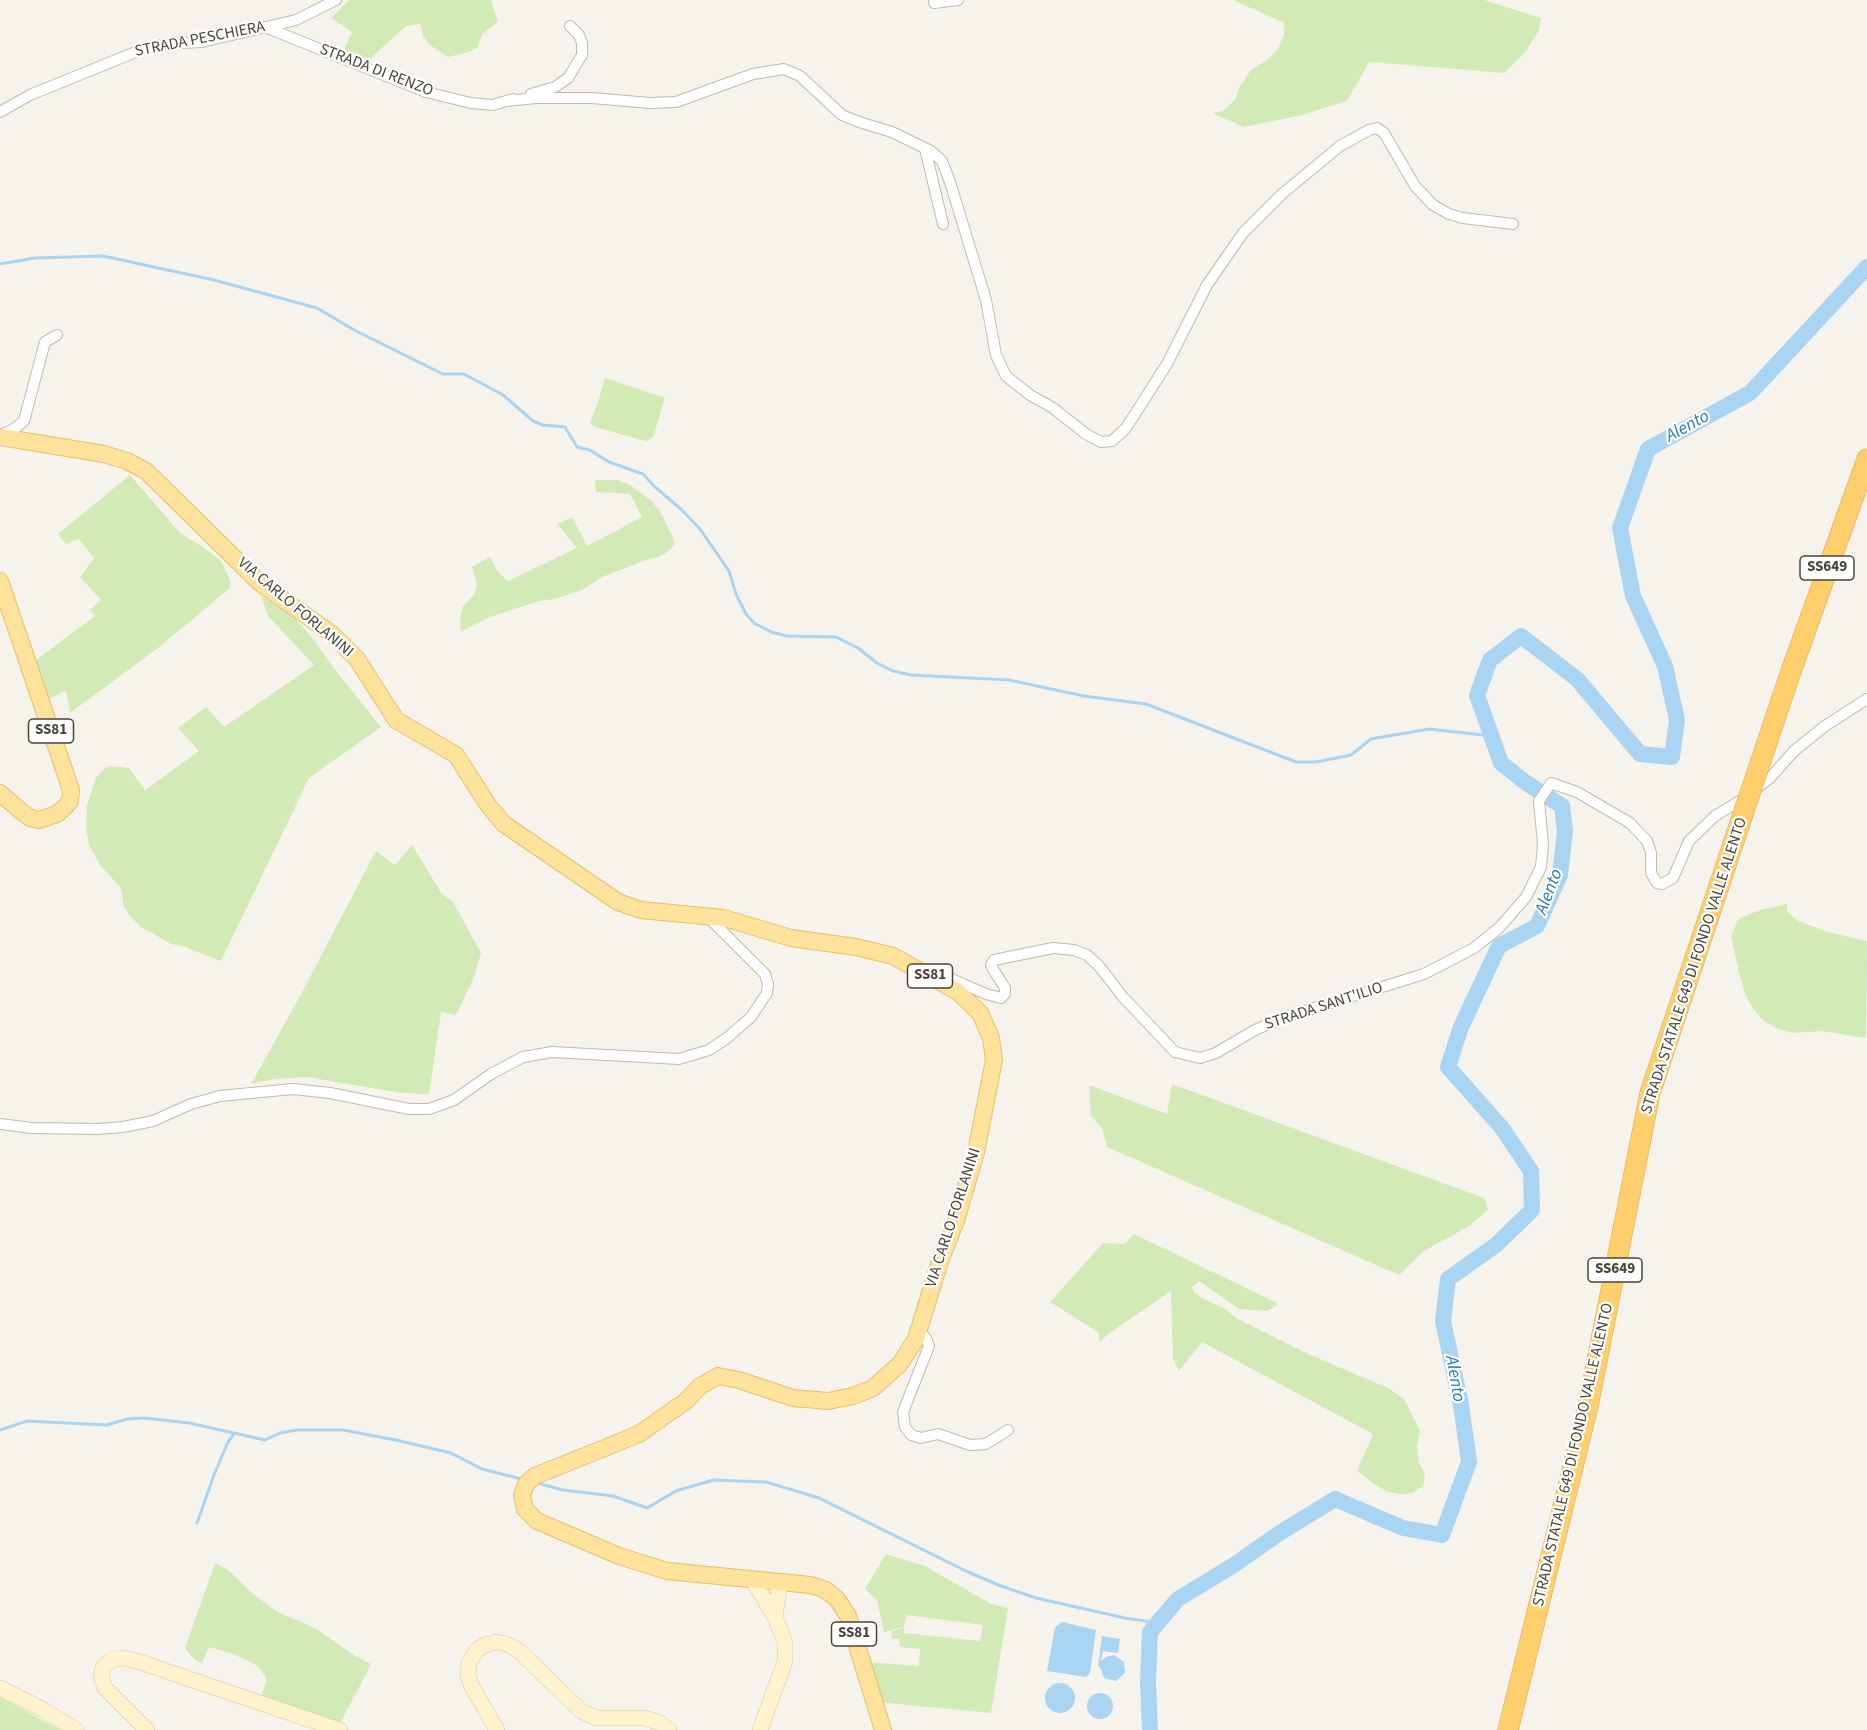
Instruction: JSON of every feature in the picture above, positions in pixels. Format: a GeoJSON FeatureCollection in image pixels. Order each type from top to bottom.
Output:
{"type":"FeatureCollection","features":[{"type":"Feature","properties":{"kind":"highway","name":"STRADA STATALE 649 DI FONDO VALLE ALENTO"},"geometry":{"type":"LineString","coordinates":[[1508,1730],[1588,1406],[1650,1093],[1789,677],[1867,459]]}},
{"type":"Feature","properties":{"kind":"main road","name":"VIA CARLO FORLANINI"},"geometry":{"type":"LineString","coordinates":[[0,436],[104,454],[127,461],[146,471],[260,583],[332,634],[357,659],[396,720],[456,755],[488,805],[504,824],[618,902],[641,910],[724,918],[791,938],[856,947],[893,956],[964,996],[980,1013],[991,1038],[994,1060],[976,1152],[956,1221],[940,1261],[915,1339],[900,1364],[873,1388],[853,1396],[828,1401],[793,1398],[739,1380],[718,1376],[699,1387],[686,1401],[639,1434],[535,1476],[530,1479],[523,1490],[523,1503],[532,1518],[619,1556],[667,1571],[811,1585],[826,1590],[837,1599],[848,1616],[883,1730]]}},
{"type":"Feature","properties":{"kind":"main road","name":"SS81"},"geometry":{"type":"LineString","coordinates":[[0,581],[71,790],[70,801],[66,807],[57,814],[39,819],[30,818],[0,793]]}},
{"type":"Feature","properties":{"kind":"main road"},"geometry":{"type":"LineString","coordinates":[[753,1581],[776,1617],[784,1643],[785,1661],[760,1730]]}},
{"type":"Feature","properties":{"kind":"main road"},"geometry":{"type":"LineString","coordinates":[[776,1617],[780,1582]]}},
{"type":"Feature","properties":{"kind":"main road"},"geometry":{"type":"LineString","coordinates":[[497,1730],[471,1685],[468,1675],[469,1663],[476,1651],[485,1645],[497,1642],[518,1650],[581,1711],[596,1718],[644,1718],[660,1723],[669,1730]]}},
{"type":"Feature","properties":{"kind":"main road"},"geometry":{"type":"LineString","coordinates":[[147,1730],[105,1688],[101,1676],[103,1667],[111,1660],[122,1658],[137,1661],[340,1730]]}},
{"type":"Feature","properties":{"kind":"main road"},"geometry":{"type":"LineString","coordinates":[[0,1688],[42,1709],[76,1730]]}},
{"type":"Feature","properties":{"kind":"street","name":"STRADA PESCHIERA"},"geometry":{"type":"LineString","coordinates":[[0,112],[30,95],[143,49],[165,44],[202,42],[296,20],[336,0]]}},
{"type":"Feature","properties":{"kind":"street"},"geometry":{"type":"LineString","coordinates":[[934,3],[958,0]]}},
{"type":"Feature","properties":{"kind":"street","name":"STRADA DI RENZO"},"geometry":{"type":"LineString","coordinates":[[265,27],[426,93],[471,103],[493,105],[555,87],[568,78],[582,54],[579,34],[570,26]]}},
{"type":"Feature","properties":{"kind":"street"},"geometry":{"type":"LineString","coordinates":[[506,101],[536,98],[592,98],[650,103],[676,102],[753,74],[784,69],[800,76],[842,115],[892,132],[926,148],[942,162],[950,182],[986,300],[996,356],[1006,376],[1086,434],[1101,442],[1112,441],[1126,428],[1167,364],[1208,285],[1244,232],[1282,194],[1332,153],[1369,130],[1377,128],[1384,133],[1415,186],[1433,205],[1449,214],[1463,218],[1513,224]]}},
{"type":"Feature","properties":{"kind":"street"},"geometry":{"type":"LineString","coordinates":[[926,148],[943,224]]}},
{"type":"Feature","properties":{"kind":"street"},"geometry":{"type":"LineString","coordinates":[[0,436],[24,421],[45,342],[57,335]]}},
{"type":"Feature","properties":{"kind":"street","name":"STRADA SANT'ILIO"},"geometry":{"type":"LineString","coordinates":[[924,972],[933,971],[986,994],[1001,998],[1005,994],[1005,988],[993,969],[994,960],[1053,948],[1074,950],[1087,955],[1099,966],[1123,997],[1175,1052],[1200,1058],[1216,1053],[1255,1030],[1285,1017],[1424,974],[1474,948],[1499,928],[1526,897],[1541,867],[1543,844],[1539,801],[1551,783],[1577,792],[1630,823],[1647,841],[1651,853],[1651,873],[1660,884],[1673,878],[1689,841],[1715,816],[1770,778],[1794,751],[1825,726],[1867,699]]}},
{"type":"Feature","properties":{"kind":"street"},"geometry":{"type":"LineString","coordinates":[[0,1124],[32,1128],[98,1130],[153,1121],[191,1104],[220,1096],[293,1089],[330,1093],[409,1108],[429,1109],[454,1100],[491,1074],[523,1057],[552,1052],[645,1059],[679,1059],[709,1050],[728,1038],[751,1017],[767,993],[768,984],[765,974],[707,916]]}},
{"type":"Feature","properties":{"kind":"street"},"geometry":{"type":"LineString","coordinates":[[918,1330],[926,1338],[929,1346],[903,1412],[905,1427],[911,1435],[921,1438],[939,1434],[970,1445],[986,1444],[1008,1430]]}},
{"type":"Feature","properties":{"kind":"green space"},"geometry":{"type":"Polygon","coordinates":[[[349,0],[491,0],[498,22],[482,34],[478,47],[469,52],[448,57],[430,45],[423,36],[420,24],[407,26],[370,59],[366,67],[341,56],[352,32],[331,18],[349,0]]]}},
{"type":"Feature","properties":{"kind":"green space"},"geometry":{"type":"Polygon","coordinates":[[[1233,0],[1484,0],[1541,18],[1539,30],[1526,51],[1504,73],[1369,62],[1347,101],[1302,115],[1244,127],[1212,113],[1223,111],[1235,100],[1240,86],[1251,70],[1270,58],[1277,50],[1284,35],[1284,23],[1233,0]]]}},
{"type":"Feature","properties":{"kind":"green space"},"geometry":{"type":"Polygon","coordinates":[[[605,378],[665,398],[653,437],[647,441],[641,440],[595,427],[590,423],[605,378]]]}},
{"type":"Feature","properties":{"kind":"green space"},"geometry":{"type":"Polygon","coordinates":[[[130,475],[181,534],[202,546],[221,561],[230,580],[230,588],[158,648],[70,713],[66,691],[43,701],[32,663],[95,616],[90,610],[101,600],[80,577],[94,558],[79,539],[66,544],[58,534],[130,475]]]}},
{"type":"Feature","properties":{"kind":"green space"},"geometry":{"type":"Polygon","coordinates":[[[595,480],[618,480],[630,485],[652,501],[661,513],[673,538],[675,544],[670,550],[661,556],[602,577],[582,590],[493,616],[461,631],[460,619],[463,606],[474,595],[477,585],[472,567],[490,557],[498,572],[508,581],[577,548],[557,524],[572,517],[587,546],[642,517],[630,494],[596,492],[595,480]]]}},
{"type":"Feature","properties":{"kind":"green space"},"geometry":{"type":"Polygon","coordinates":[[[261,596],[290,613],[311,636],[381,727],[309,778],[221,961],[171,944],[141,927],[130,916],[124,907],[121,888],[100,865],[89,845],[86,828],[87,805],[96,778],[105,768],[111,766],[129,768],[145,790],[199,751],[178,728],[206,707],[224,727],[314,665],[269,617],[261,596]]]}},
{"type":"Feature","properties":{"kind":"green space"},"geometry":{"type":"Polygon","coordinates":[[[412,845],[442,894],[453,902],[481,953],[474,977],[456,1015],[441,1012],[429,1094],[402,1093],[307,1077],[275,1079],[251,1084],[376,851],[395,865],[412,845]]]}},
{"type":"Feature","properties":{"kind":"green space"},"geometry":{"type":"Polygon","coordinates":[[[1787,904],[1787,911],[1798,921],[1828,932],[1867,941],[1866,1038],[1822,1031],[1793,1033],[1765,1022],[1753,1009],[1740,977],[1731,936],[1738,919],[1760,910],[1787,904]]]}},
{"type":"Feature","properties":{"kind":"green space"},"geometry":{"type":"Polygon","coordinates":[[[1172,1084],[1484,1198],[1488,1209],[1471,1225],[1424,1251],[1399,1275],[1107,1147],[1102,1128],[1091,1116],[1089,1085],[1167,1114],[1172,1084]]]}},
{"type":"Feature","properties":{"kind":"green space"},"geometry":{"type":"Polygon","coordinates":[[[1134,1234],[1279,1304],[1267,1311],[1239,1309],[1199,1281],[1192,1287],[1194,1292],[1202,1298],[1306,1353],[1388,1388],[1404,1399],[1420,1431],[1417,1446],[1419,1463],[1425,1474],[1423,1486],[1412,1493],[1400,1494],[1388,1492],[1374,1484],[1357,1471],[1373,1434],[1202,1342],[1179,1371],[1173,1359],[1171,1291],[1108,1334],[1100,1342],[1098,1332],[1050,1302],[1103,1243],[1125,1244],[1134,1234]]]}},
{"type":"Feature","properties":{"kind":"green space"},"geometry":{"type":"Polygon","coordinates":[[[886,1554],[925,1566],[991,1604],[1008,1608],[991,1713],[877,1702],[865,1662],[919,1666],[920,1649],[900,1647],[899,1639],[892,1639],[891,1631],[904,1628],[904,1633],[980,1641],[983,1625],[906,1615],[904,1627],[884,1632],[877,1600],[865,1589],[886,1554]]]}},
{"type":"Feature","properties":{"kind":"green space"},"geometry":{"type":"Polygon","coordinates":[[[215,1563],[228,1570],[276,1611],[315,1628],[355,1656],[371,1664],[340,1724],[258,1699],[262,1695],[265,1676],[258,1666],[248,1661],[209,1647],[202,1663],[195,1660],[185,1648],[215,1563]]]}},
{"type":"Feature","properties":{"kind":"green space"},"geometry":{"type":"Polygon","coordinates":[[[0,1697],[60,1730],[0,1730],[0,1697]]]}},
{"type":"Feature","properties":{"kind":"water"},"geometry":{"type":"Polygon","coordinates":[[[1062,1622],[1096,1630],[1090,1673],[1086,1677],[1047,1671],[1055,1627],[1062,1622]]]}},
{"type":"Feature","properties":{"kind":"water"},"geometry":{"type":"Polygon","coordinates":[[[1102,1636],[1120,1639],[1118,1653],[1103,1651],[1101,1661],[1114,1655],[1124,1662],[1125,1673],[1116,1681],[1104,1678],[1098,1667],[1102,1636]]]}},
{"type":"Feature","properties":{"kind":"water"},"geometry":{"type":"Polygon","coordinates":[[[1060,1683],[1071,1687],[1075,1698],[1071,1709],[1060,1713],[1049,1709],[1045,1698],[1049,1687],[1060,1683]]]}},
{"type":"Feature","properties":{"kind":"water"},"geometry":{"type":"Polygon","coordinates":[[[1100,1693],[1109,1697],[1113,1706],[1109,1715],[1100,1719],[1091,1715],[1087,1706],[1091,1697],[1100,1693]]]}},
{"type":"Feature","properties":{"kind":"waterway"},"geometry":{"type":"LineString","coordinates":[[0,264],[35,258],[103,256],[214,280],[317,308],[356,331],[443,374],[464,374],[503,395],[533,421],[543,425],[565,427],[577,447],[590,450],[609,462],[643,474],[700,529],[729,571],[736,594],[746,614],[754,623],[771,632],[787,636],[836,637],[858,648],[877,663],[893,671],[911,675],[1009,680],[1084,696],[1146,704],[1296,762],[1316,762],[1351,755],[1371,739],[1429,729],[1492,736]]}},
{"type":"Feature","properties":{"kind":"waterway","name":"Alento"},"geometry":{"type":"LineString","coordinates":[[1150,1730],[1148,1682],[1150,1632],[1178,1599],[1335,1499],[1403,1528],[1442,1535],[1469,1462],[1461,1405],[1443,1321],[1448,1279],[1496,1245],[1532,1210],[1531,1171],[1502,1128],[1448,1067],[1461,1027],[1499,946],[1537,926],[1560,875],[1565,831],[1562,806],[1501,763],[1477,695],[1490,660],[1521,636],[1577,679],[1640,754],[1672,757],[1677,720],[1665,666],[1633,596],[1620,528],[1648,449],[1750,393],[1867,267]]}},
{"type":"Feature","properties":{"kind":"waterway"},"geometry":{"type":"LineString","coordinates":[[0,1430],[27,1421],[107,1425],[127,1419],[144,1418],[189,1423],[265,1440],[280,1433],[297,1430],[343,1430],[451,1453],[482,1469],[522,1479]]}},
{"type":"Feature","properties":{"kind":"waterway"},"geometry":{"type":"LineString","coordinates":[[197,1523],[214,1475],[228,1442],[234,1434]]}},
{"type":"Feature","properties":{"kind":"waterway"},"geometry":{"type":"LineString","coordinates":[[537,1483],[563,1490],[613,1496],[647,1508],[676,1491],[713,1480],[766,1482],[819,1498],[1001,1586],[1036,1598],[1158,1623]]}}]}
